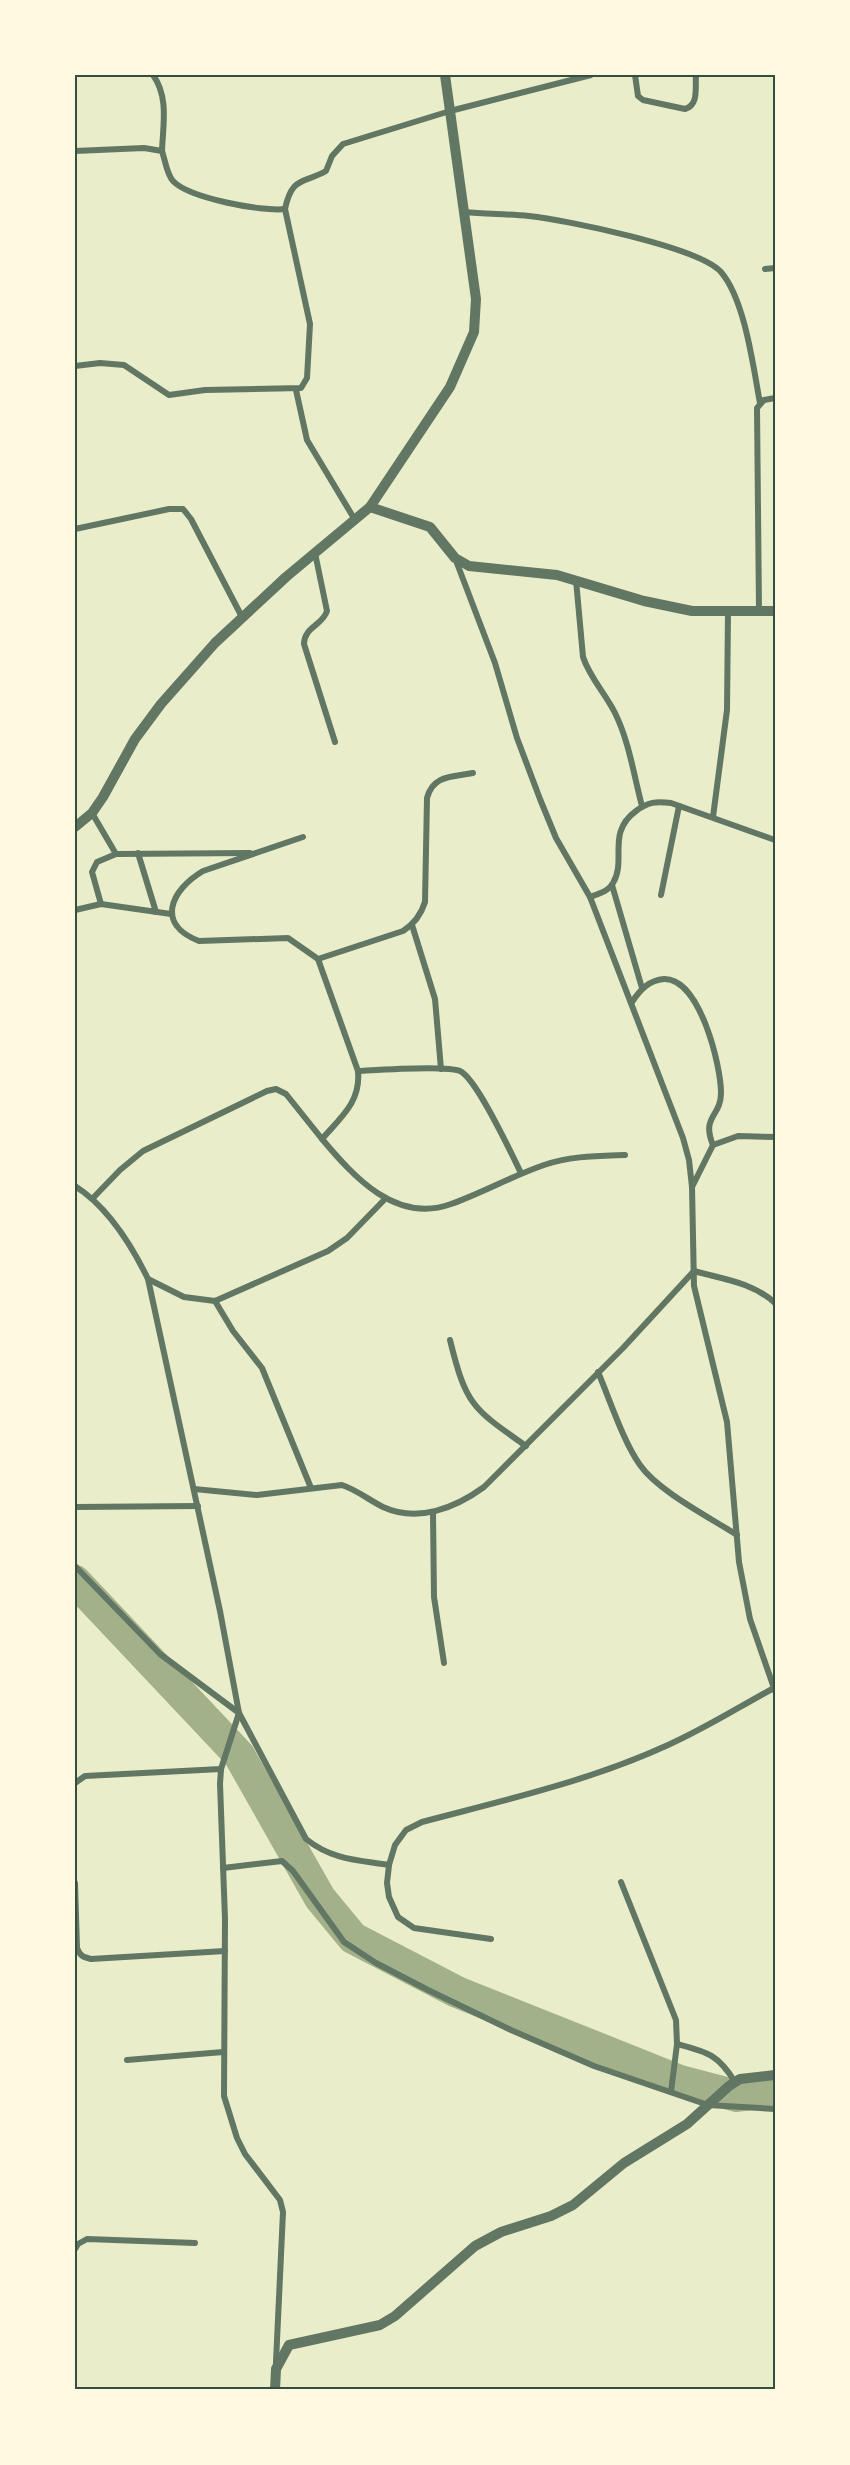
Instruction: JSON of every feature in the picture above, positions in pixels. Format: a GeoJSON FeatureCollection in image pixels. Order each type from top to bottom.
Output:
{"type":"FeatureCollection","features":[{"type":"Feature","properties":{"kind":"street"},"geometry":{"type":"LineString","coordinates":[[153,75],[162,89],[164,99],[162,151],[171,179],[178,186],[201,196],[269,211],[285,209]]}},
{"type":"Feature","properties":{"kind":"street"},"geometry":{"type":"LineString","coordinates":[[75,827],[92,813],[104,797],[135,739],[161,704],[215,643],[369,507],[450,387],[474,332],[476,298],[445,75]]}},
{"type":"Feature","properties":{"kind":"street"},"geometry":{"type":"LineString","coordinates":[[75,366],[100,363],[124,365],[169,394],[205,390],[296,390],[304,386],[307,378],[310,324],[285,209],[289,192],[304,178],[326,171],[332,156],[343,144],[450,111],[591,75]]}},
{"type":"Feature","properties":{"kind":"street"},"geometry":{"type":"LineString","coordinates":[[634,75],[638,96],[643,100],[685,109],[691,107],[695,101],[696,75]]}},
{"type":"Feature","properties":{"kind":"street"},"geometry":{"type":"LineString","coordinates":[[75,151],[144,148],[162,151]]}},
{"type":"Feature","properties":{"kind":"street"},"geometry":{"type":"LineString","coordinates":[[464,212],[530,216],[592,227],[683,251],[710,263],[729,283],[737,302],[760,403]]}},
{"type":"Feature","properties":{"kind":"street"},"geometry":{"type":"LineString","coordinates":[[765,269],[775,268]]}},
{"type":"Feature","properties":{"kind":"street"},"geometry":{"type":"LineString","coordinates":[[296,390],[307,440],[355,520]]}},
{"type":"Feature","properties":{"kind":"street"},"geometry":{"type":"LineString","coordinates":[[759,611],[756,416],[760,403],[775,398]]}},
{"type":"Feature","properties":{"kind":"street"},"geometry":{"type":"LineString","coordinates":[[369,507],[430,527],[455,558],[495,663],[517,738],[544,809],[567,861],[590,897],[683,1138],[689,1160],[692,1187],[694,1286],[727,1422],[740,1572],[750,1619],[774,1690],[670,1745],[637,1758],[534,1792],[422,1822],[406,1830],[395,1845],[387,1883],[389,1897],[398,1917],[414,1928],[492,1939]]}},
{"type":"Feature","properties":{"kind":"street"},"geometry":{"type":"LineString","coordinates":[[75,529],[169,509],[183,509],[191,519],[242,617]]}},
{"type":"Feature","properties":{"kind":"street"},"geometry":{"type":"LineString","coordinates":[[315,553],[327,610],[325,617],[307,633],[304,644],[335,742]]}},
{"type":"Feature","properties":{"kind":"street"},"geometry":{"type":"LineString","coordinates":[[455,558],[469,566],[543,572],[668,607],[692,611],[775,611]]}},
{"type":"Feature","properties":{"kind":"street"},"geometry":{"type":"LineString","coordinates":[[576,580],[586,668],[615,712],[642,806]]}},
{"type":"Feature","properties":{"kind":"street"},"geometry":{"type":"LineString","coordinates":[[713,817],[727,710],[728,612]]}},
{"type":"Feature","properties":{"kind":"street"},"geometry":{"type":"LineString","coordinates":[[318,959],[403,931],[412,925],[426,902],[429,788],[435,781],[473,773]]}},
{"type":"Feature","properties":{"kind":"street"},"geometry":{"type":"LineString","coordinates":[[590,897],[612,885],[616,878],[620,832],[627,818],[642,806],[653,801],[679,806],[775,840]]}},
{"type":"Feature","properties":{"kind":"street"},"geometry":{"type":"LineString","coordinates":[[661,895],[679,806]]}},
{"type":"Feature","properties":{"kind":"street"},"geometry":{"type":"LineString","coordinates":[[92,813],[116,854]]}},
{"type":"Feature","properties":{"kind":"street"},"geometry":{"type":"LineString","coordinates":[[303,837],[214,867],[188,879],[179,890],[171,914],[178,928],[186,936],[199,941],[288,938],[318,959],[358,1071],[359,1084],[357,1096],[322,1139]]}},
{"type":"Feature","properties":{"kind":"street"},"geometry":{"type":"LineString","coordinates":[[138,853],[156,912]]}},
{"type":"Feature","properties":{"kind":"street"},"geometry":{"type":"LineString","coordinates":[[208,853],[214,867]]}},
{"type":"Feature","properties":{"kind":"street"},"geometry":{"type":"LineString","coordinates":[[101,904],[92,872],[97,862],[116,854],[255,854]]}},
{"type":"Feature","properties":{"kind":"street"},"geometry":{"type":"LineString","coordinates":[[612,885],[642,988]]}},
{"type":"Feature","properties":{"kind":"street"},"geometry":{"type":"LineString","coordinates":[[75,910],[101,904],[171,914]]}},
{"type":"Feature","properties":{"kind":"street"},"geometry":{"type":"LineString","coordinates":[[412,925],[435,999],[441,1069]]}},
{"type":"Feature","properties":{"kind":"street"},"geometry":{"type":"LineString","coordinates":[[632,1002],[642,988],[661,979],[676,982],[696,1006],[707,1026],[717,1058],[720,1103],[709,1121],[708,1128],[713,1144],[692,1187]]}},
{"type":"Feature","properties":{"kind":"street"},"geometry":{"type":"LineString","coordinates":[[358,1071],[441,1069],[460,1071],[474,1085],[522,1173]]}},
{"type":"Feature","properties":{"kind":"street"},"geometry":{"type":"LineString","coordinates":[[93,1198],[120,1170],[143,1151],[267,1091],[276,1089],[286,1094],[344,1166],[385,1199],[401,1206],[429,1209],[449,1205],[522,1173],[560,1160],[625,1155]]}},
{"type":"Feature","properties":{"kind":"street"},"geometry":{"type":"LineString","coordinates":[[713,1144],[738,1137],[775,1137]]}},
{"type":"Feature","properties":{"kind":"street"},"geometry":{"type":"LineString","coordinates":[[75,1186],[93,1198],[125,1239],[148,1279],[198,1506],[240,1713],[306,1839],[321,1851],[340,1857],[389,1865]]}},
{"type":"Feature","properties":{"kind":"street"},"geometry":{"type":"LineString","coordinates":[[148,1279],[184,1297],[215,1300],[327,1251],[347,1238],[385,1199]]}},
{"type":"Feature","properties":{"kind":"street"},"geometry":{"type":"LineString","coordinates":[[694,1271],[746,1285],[765,1294],[775,1303]]}},
{"type":"Feature","properties":{"kind":"street"},"geometry":{"type":"LineString","coordinates":[[194,1489],[256,1495],[342,1485],[383,1507],[404,1514],[433,1512],[466,1501],[484,1487],[526,1446],[694,1271]]}},
{"type":"Feature","properties":{"kind":"street"},"geometry":{"type":"LineString","coordinates":[[215,1300],[233,1331],[261,1368],[311,1488]]}},
{"type":"Feature","properties":{"kind":"street"},"geometry":{"type":"LineString","coordinates":[[450,1340],[467,1396],[484,1415],[526,1446]]}},
{"type":"Feature","properties":{"kind":"street"},"geometry":{"type":"LineString","coordinates":[[598,1372],[639,1464],[668,1491],[736,1535]]}},
{"type":"Feature","properties":{"kind":"street"},"geometry":{"type":"LineString","coordinates":[[75,1507],[198,1506]]}},
{"type":"Feature","properties":{"kind":"street"},"geometry":{"type":"LineString","coordinates":[[433,1512],[434,1597],[444,1663]]}},
{"type":"Feature","properties":{"kind":"street"},"geometry":{"type":"LineString","coordinates":[[75,1566],[160,1654],[240,1713]]}},
{"type":"Feature","properties":{"kind":"street"},"geometry":{"type":"LineString","coordinates":[[240,1713],[221,1769],[225,1951],[224,2096],[237,2138],[245,2154],[280,2200],[283,2211],[275,2390]]}},
{"type":"Feature","properties":{"kind":"street"},"geometry":{"type":"LineString","coordinates":[[75,1783],[85,1776],[221,1769]]}},
{"type":"Feature","properties":{"kind":"street"},"geometry":{"type":"LineString","coordinates":[[223,1869],[282,1861],[293,1871],[344,1942],[376,1963],[474,2013],[564,2055],[711,2101],[775,2109]]}},
{"type":"Feature","properties":{"kind":"street"},"geometry":{"type":"LineString","coordinates":[[621,1882],[676,2020],[677,2044],[671,2089]]}},
{"type":"Feature","properties":{"kind":"street"},"geometry":{"type":"LineString","coordinates":[[75,1883],[78,1948],[79,1954],[84,1958],[225,1951]]}},
{"type":"Feature","properties":{"kind":"street"},"geometry":{"type":"LineString","coordinates":[[677,2044],[709,2053],[717,2058],[732,2084]]}},
{"type":"Feature","properties":{"kind":"street"},"geometry":{"type":"LineString","coordinates":[[127,2060],[223,2052]]}},
{"type":"Feature","properties":{"kind":"street"},"geometry":{"type":"LineString","coordinates":[[276,2369],[289,2345],[380,2325],[395,2316],[475,2246],[501,2232],[551,2216],[573,2205],[624,2163],[675,2133],[732,2084],[754,2076],[775,2075]]}},
{"type":"Feature","properties":{"kind":"street"},"geometry":{"type":"LineString","coordinates":[[75,2249],[78,2244],[87,2239],[195,2243]]}},
{"type":"Feature","properties":{"kind":"waterway"},"geometry":{"type":"LineString","coordinates":[[75,1581],[239,1755],[320,1898],[353,1938],[457,1992],[680,2081],[737,2096],[775,2091]]}}]}
